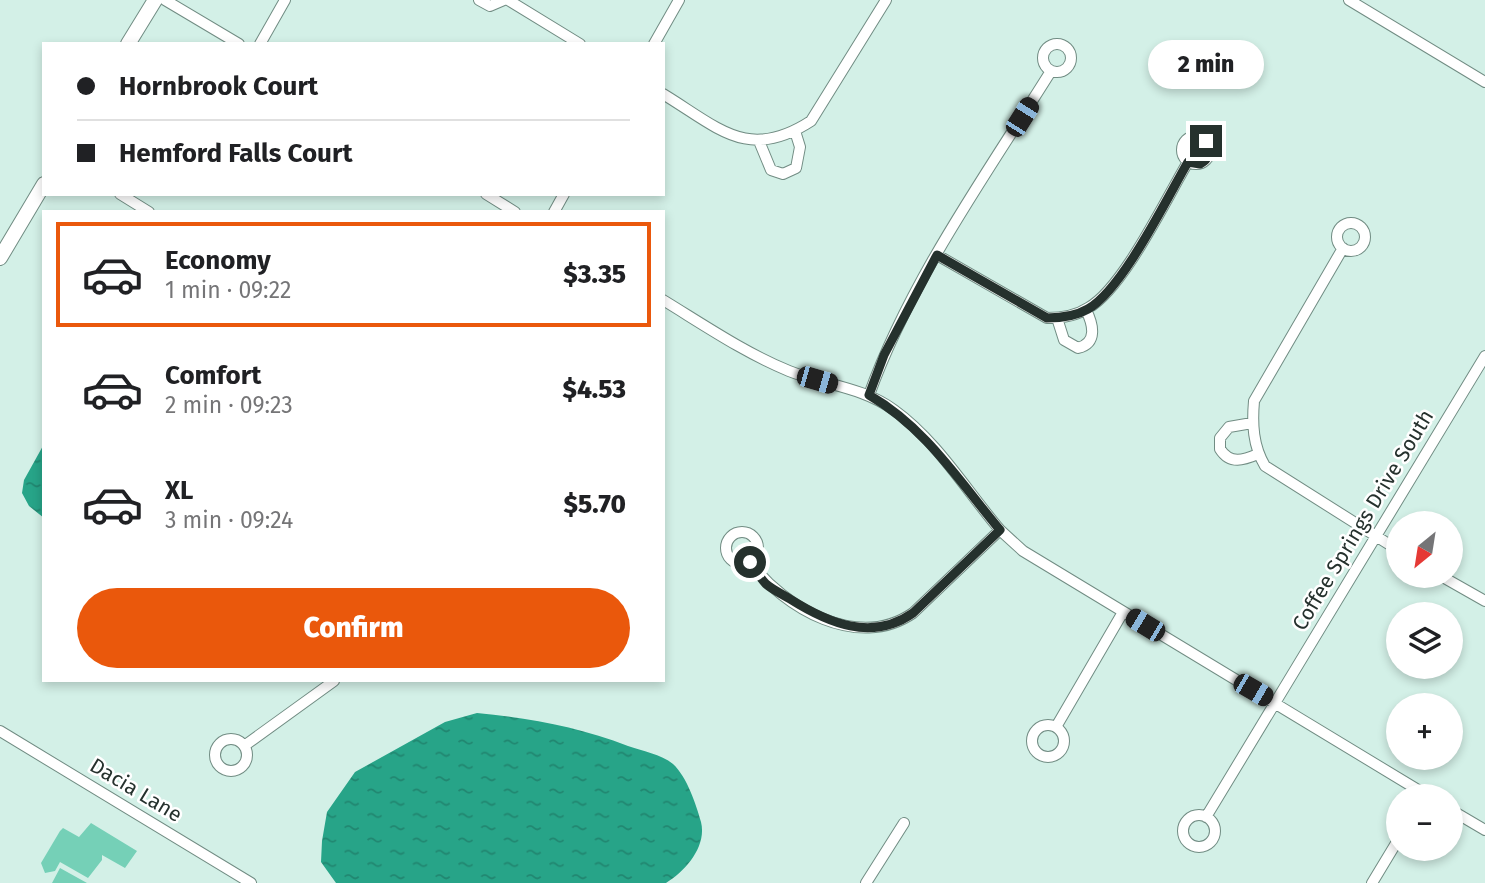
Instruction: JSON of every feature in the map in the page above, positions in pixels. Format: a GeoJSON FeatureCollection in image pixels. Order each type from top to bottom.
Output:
{"type":"FeatureCollection","features":[{"type":"Feature","properties":{"kind":"street"},"geometry":{"type":"LineString","coordinates":[[129,42],[155,0]]}},
{"type":"Feature","properties":{"kind":"street"},"geometry":{"type":"LineString","coordinates":[[165,0],[236,42]]}},
{"type":"Feature","properties":{"kind":"street"},"geometry":{"type":"LineString","coordinates":[[261,42],[285,0]]}},
{"type":"Feature","properties":{"kind":"street"},"geometry":{"type":"LineString","coordinates":[[479,0],[490,6],[506,0],[577,42]]}},
{"type":"Feature","properties":{"kind":"street"},"geometry":{"type":"LineString","coordinates":[[655,42],[679,0]]}},
{"type":"Feature","properties":{"kind":"street"},"geometry":{"type":"LineString","coordinates":[[665,95],[721,129],[747,141],[778,139],[811,121],[886,0]]}},
{"type":"Feature","properties":{"kind":"street"},"geometry":{"type":"LineString","coordinates":[[1349,0],[1485,82]]}},
{"type":"Feature","properties":{"kind":"street"},"geometry":{"type":"LineString","coordinates":[[869,395],[884,355],[937,255],[1051,71]]}},
{"type":"Feature","properties":{"kind":"street"},"geometry":{"type":"LineString","coordinates":[[759,141],[771,170],[783,174],[796,168],[800,146],[795,131]]}},
{"type":"Feature","properties":{"kind":"street"},"geometry":{"type":"LineString","coordinates":[[937,255],[1047,318],[1086,310],[1111,288],[1188,162]]}},
{"type":"Feature","properties":{"kind":"street"},"geometry":{"type":"LineString","coordinates":[[0,258],[42,187]]}},
{"type":"Feature","properties":{"kind":"street"},"geometry":{"type":"LineString","coordinates":[[123,196],[146,210]]}},
{"type":"Feature","properties":{"kind":"street"},"geometry":{"type":"LineString","coordinates":[[489,196],[512,210]]}},
{"type":"Feature","properties":{"kind":"street"},"geometry":{"type":"LineString","coordinates":[[1343,248],[1254,401],[1252,423],[1258,454],[1271,471],[1386,542]]}},
{"type":"Feature","properties":{"kind":"street"},"geometry":{"type":"LineString","coordinates":[[665,301],[758,356],[791,372],[869,395],[893,409],[935,447],[1000,530],[1023,551],[1407,784]]}},
{"type":"Feature","properties":{"kind":"street"},"geometry":{"type":"LineString","coordinates":[[1057,318],[1064,340],[1078,348],[1086,346],[1092,338],[1093,325],[1086,310]]}},
{"type":"Feature","properties":{"kind":"street","name":"Coffee Springs Drive South"},"geometry":{"type":"LineString","coordinates":[[1206,817],[1485,356]]}},
{"type":"Feature","properties":{"kind":"street"},"geometry":{"type":"LineString","coordinates":[[1252,423],[1229,427],[1219,444],[1229,458],[1245,459],[1258,454]]}},
{"type":"Feature","properties":{"kind":"street"},"geometry":{"type":"LineString","coordinates":[[750,562],[766,585],[818,617],[860,628],[876,628],[901,621],[913,613],[1000,530]]}},
{"type":"Feature","properties":{"kind":"street"},"geometry":{"type":"LineString","coordinates":[[1462,588],[1485,601]]}},
{"type":"Feature","properties":{"kind":"street"},"geometry":{"type":"LineString","coordinates":[[1056,727],[1123,612]]}},
{"type":"Feature","properties":{"kind":"street"},"geometry":{"type":"LineString","coordinates":[[244,746],[333,682]]}},
{"type":"Feature","properties":{"kind":"street","name":"Dacia Lane"},"geometry":{"type":"LineString","coordinates":[[0,731],[250,883]]}},
{"type":"Feature","properties":{"kind":"street"},"geometry":{"type":"LineString","coordinates":[[1463,817],[1485,830]]}},
{"type":"Feature","properties":{"kind":"street"},"geometry":{"type":"LineString","coordinates":[[866,883],[904,823]]}},
{"type":"Feature","properties":{"kind":"street"},"geometry":{"type":"LineString","coordinates":[[1373,883],[1386,861]]}},
{"type":"Feature","properties":{"kind":"shaded area"},"geometry":{"type":"Polygon","coordinates":[[[91,823],[137,851],[125,868],[102,855],[102,860],[88,878],[60,862],[55,871],[45,873],[41,863],[60,831],[63,828],[79,837],[91,823]]]}},
{"type":"Feature","properties":{"kind":"shaded area"},"geometry":{"type":"Polygon","coordinates":[[[60,868],[87,883],[52,883],[60,868]]]}},
{"type":"Feature","properties":{"kind":"water"},"geometry":{"type":"Polygon","coordinates":[[[42,448],[42,516],[29,506],[22,493],[24,480],[42,448]]]}},
{"type":"Feature","properties":{"kind":"water"},"geometry":{"type":"Polygon","coordinates":[[[477,713],[572,729],[651,753],[673,764],[687,783],[701,822],[701,840],[693,857],[681,872],[666,883],[336,883],[321,862],[322,841],[327,812],[355,772],[445,722],[477,713]]]}},
{"type":"Feature","properties":{"kind":"route"},"geometry":{"type":"LineString","coordinates":[[750,562],[766,585],[818,617],[841,625],[876,628],[901,621],[913,613],[1000,530],[935,447],[893,409],[869,395],[884,355],[937,255],[1047,318],[1063,318],[1088,309],[1111,288],[1188,162],[1200,164],[1207,159],[1210,150],[1206,141]]}}]}
